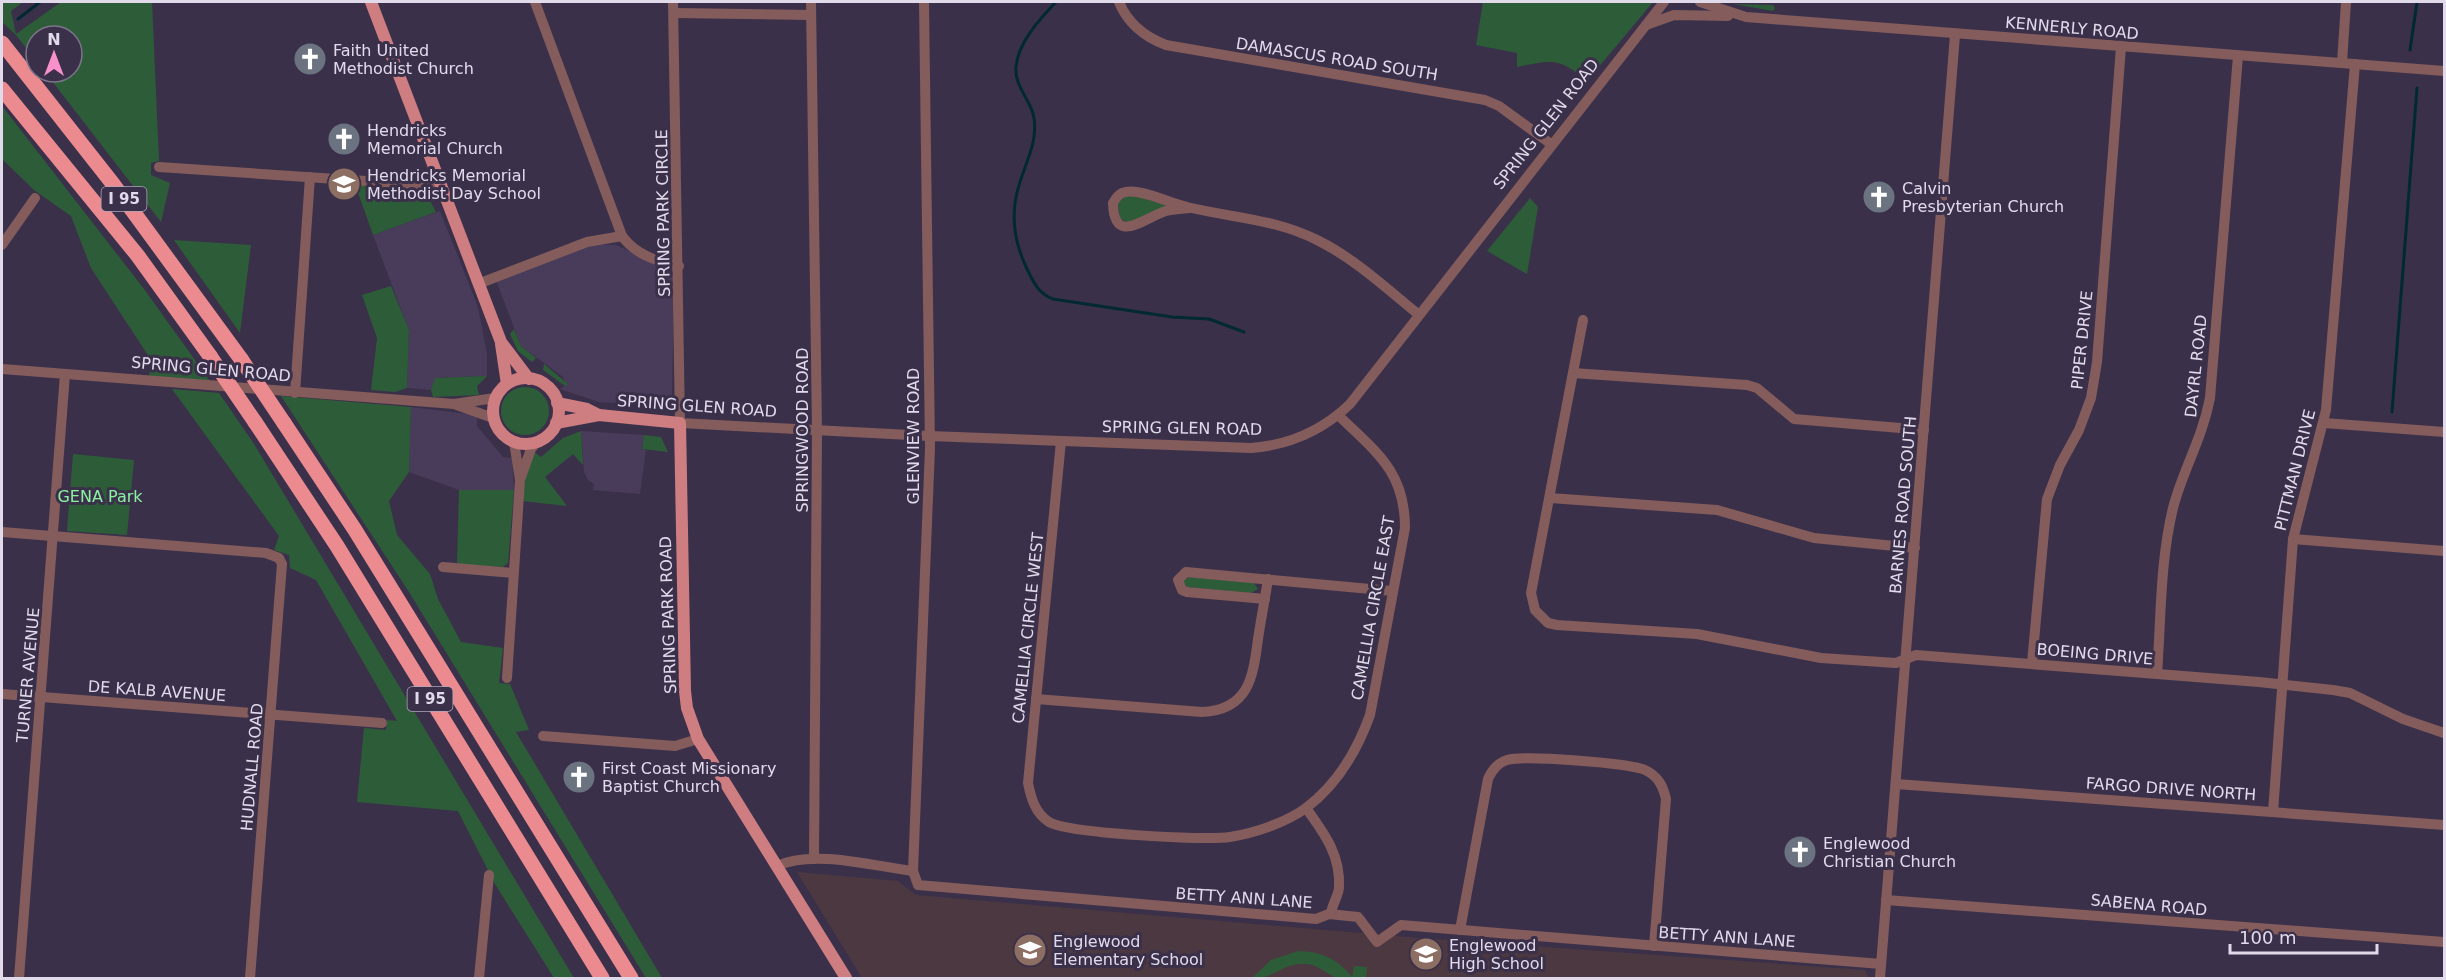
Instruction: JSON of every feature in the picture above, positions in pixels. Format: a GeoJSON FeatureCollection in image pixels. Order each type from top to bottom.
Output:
{"type":"FeatureCollection","features":[{"type":"Feature","properties":{"kind":"highway","name":"I 95"},"geometry":{"type":"LineString","coordinates":[[2,43],[113,184],[241,358],[285,423],[355,530],[631,978]]}},
{"type":"Feature","properties":{"kind":"highway","name":"I 95"},"geometry":{"type":"LineString","coordinates":[[2,89],[138,256],[255,422],[337,546],[602,978]]}},
{"type":"Feature","properties":{"kind":"main road"},"geometry":{"type":"LineString","coordinates":[[371,2],[501,342],[507,384]]}},
{"type":"Feature","properties":{"kind":"main road"},"geometry":{"type":"LineString","coordinates":[[501,342],[529,379]]}},
{"type":"Feature","properties":{"kind":"main road"},"geometry":{"type":"LineString","coordinates":[[518,379],[529,379],[547,386],[557,403],[556,423],[546,436],[537,442],[514,442],[503,435],[493,417],[495,398],[507,384],[518,379]]}},
{"type":"Feature","properties":{"kind":"main road","name":"SPRING GLEN ROAD"},"geometry":{"type":"LineString","coordinates":[[557,403],[587,409],[599,415]]}},
{"type":"Feature","properties":{"kind":"main road","name":"SPRING GLEN ROAD"},"geometry":{"type":"LineString","coordinates":[[556,423],[599,415],[680,423]]}},
{"type":"Feature","properties":{"kind":"main road","name":"SPRING PARK ROAD"},"geometry":{"type":"LineString","coordinates":[[680,423],[687,708],[698,739],[846,978]]}},
{"type":"Feature","properties":{"kind":"street"},"geometry":{"type":"LineString","coordinates":[[535,2],[622,236],[639,253],[658,262],[678,266]]}},
{"type":"Feature","properties":{"kind":"street","name":"SPRINGWOOD ROAD"},"geometry":{"type":"LineString","coordinates":[[811,2],[818,431],[814,859]]}},
{"type":"Feature","properties":{"kind":"street","name":"GLENVIEW ROAD"},"geometry":{"type":"LineString","coordinates":[[913,871],[929,436],[924,2]]}},
{"type":"Feature","properties":{"kind":"street","name":"SPRING GLEN ROAD"},"geometry":{"type":"LineString","coordinates":[[680,423],[929,436],[1268,447],[1302,437],[1338,415],[1350,404],[1418,314],[1664,2]]}},
{"type":"Feature","properties":{"kind":"street","name":"KENNERLY ROAD"},"geometry":{"type":"LineString","coordinates":[[1700,2],[1743,16],[1955,35],[2445,71]]}},
{"type":"Feature","properties":{"kind":"street"},"geometry":{"type":"LineString","coordinates":[[2342,63],[2346,2]]}},
{"type":"Feature","properties":{"kind":"street","name":"DAMASCUS ROAD SOUTH"},"geometry":{"type":"LineString","coordinates":[[1120,4],[1137,28],[1151,39],[1166,45],[1478,98],[1499,106],[1551,144]]}},
{"type":"Feature","properties":{"kind":"street"},"geometry":{"type":"LineString","coordinates":[[673,7],[811,15]]}},
{"type":"Feature","properties":{"kind":"street","name":"SPRING PARK CIRCLE"},"geometry":{"type":"LineString","coordinates":[[673,7],[680,423]]}},
{"type":"Feature","properties":{"kind":"street"},"geometry":{"type":"LineString","coordinates":[[1646,25],[1674,15],[1743,16]]}},
{"type":"Feature","properties":{"kind":"street","name":"BARNES ROAD SOUTH"},"geometry":{"type":"LineString","coordinates":[[1880,978],[1955,35]]}},
{"type":"Feature","properties":{"kind":"street","name":"PIPER DRIVE"},"geometry":{"type":"LineString","coordinates":[[2032,663],[2048,499],[2060,465],[2079,430],[2091,398],[2097,362],[2121,47]]}},
{"type":"Feature","properties":{"kind":"street","name":"DAYRL ROAD"},"geometry":{"type":"LineString","coordinates":[[2157,674],[2169,530],[2178,494],[2200,439],[2210,398],[2238,56]]}},
{"type":"Feature","properties":{"kind":"street","name":"PITTMAN DRIVE"},"geometry":{"type":"LineString","coordinates":[[2273,812],[2293,539],[2324,423],[2355,64]]}},
{"type":"Feature","properties":{"kind":"street"},"geometry":{"type":"LineString","coordinates":[[159,167],[440,186]]}},
{"type":"Feature","properties":{"kind":"street"},"geometry":{"type":"LineString","coordinates":[[295,393],[310,177]]}},
{"type":"Feature","properties":{"kind":"street"},"geometry":{"type":"LineString","coordinates":[[1190,208],[1166,211],[1133,227],[1122,226],[1117,221],[1113,203],[1118,195],[1127,191],[1190,208],[1265,220],[1320,241],[1346,257],[1418,314]]}},
{"type":"Feature","properties":{"kind":"street"},"geometry":{"type":"LineString","coordinates":[[2,245],[36,198]]}},
{"type":"Feature","properties":{"kind":"street"},"geometry":{"type":"LineString","coordinates":[[478,284],[587,242],[622,236]]}},
{"type":"Feature","properties":{"kind":"street"},"geometry":{"type":"LineString","coordinates":[[1583,320],[1550,498],[1717,510],[1814,538],[1914,548]]}},
{"type":"Feature","properties":{"kind":"street","name":"SPRING GLEN ROAD"},"geometry":{"type":"LineString","coordinates":[[2,369],[454,404],[495,398]]}},
{"type":"Feature","properties":{"kind":"street"},"geometry":{"type":"LineString","coordinates":[[1573,373],[1747,385],[1757,388],[1794,419],[1924,430]]}},
{"type":"Feature","properties":{"kind":"street","name":"TURNER AVENUE"},"geometry":{"type":"LineString","coordinates":[[19,978],[65,374]]}},
{"type":"Feature","properties":{"kind":"street","name":"SPRING GLEN ROAD"},"geometry":{"type":"LineString","coordinates":[[454,404],[493,417]]}},
{"type":"Feature","properties":{"kind":"street","name":"CAMELLIA CIRCLE EAST"},"geometry":{"type":"LineString","coordinates":[[1041,815],[1057,826],[1069,828],[1200,839],[1229,837],[1274,824],[1306,808],[1327,789],[1344,768],[1360,742],[1370,715],[1405,528],[1402,495],[1385,459],[1338,415]]}},
{"type":"Feature","properties":{"kind":"street"},"geometry":{"type":"LineString","coordinates":[[2324,423],[2445,432]]}},
{"type":"Feature","properties":{"kind":"street","name":"CAMELLIA CIRCLE WEST"},"geometry":{"type":"LineString","coordinates":[[1041,815],[1031,798],[1028,783],[1061,441]]}},
{"type":"Feature","properties":{"kind":"street"},"geometry":{"type":"LineString","coordinates":[[507,678],[520,480],[514,442]]}},
{"type":"Feature","properties":{"kind":"street"},"geometry":{"type":"LineString","coordinates":[[520,480],[531,449],[537,442]]}},
{"type":"Feature","properties":{"kind":"street","name":"BOEING DRIVE"},"geometry":{"type":"LineString","coordinates":[[1550,498],[1531,593],[1534,610],[1541,618],[1557,625],[1718,637],[1806,656],[1896,663],[1916,655],[2032,663],[2350,693],[2411,722],[2445,733]]}},
{"type":"Feature","properties":{"kind":"street"},"geometry":{"type":"LineString","coordinates":[[2,532],[54,536]]}},
{"type":"Feature","properties":{"kind":"street","name":"HUDNALL ROAD"},"geometry":{"type":"LineString","coordinates":[[54,536],[266,553],[279,558],[283,569],[250,978]]}},
{"type":"Feature","properties":{"kind":"street"},"geometry":{"type":"LineString","coordinates":[[2293,539],[2445,550]]}},
{"type":"Feature","properties":{"kind":"street"},"geometry":{"type":"LineString","coordinates":[[442,567],[513,573]]}},
{"type":"Feature","properties":{"kind":"street"},"geometry":{"type":"LineString","coordinates":[[1264,599],[1187,592],[1182,590],[1178,580],[1186,572],[1392,591]]}},
{"type":"Feature","properties":{"kind":"street"},"geometry":{"type":"LineString","coordinates":[[1036,699],[1160,710],[1219,710],[1235,702],[1248,688],[1253,675],[1268,579]]}},
{"type":"Feature","properties":{"kind":"street","name":"DE KALB AVENUE"},"geometry":{"type":"LineString","coordinates":[[2,694],[382,723]]}},
{"type":"Feature","properties":{"kind":"street"},"geometry":{"type":"LineString","coordinates":[[543,736],[675,746],[698,739]]}},
{"type":"Feature","properties":{"kind":"street"},"geometry":{"type":"LineString","coordinates":[[1460,930],[1488,779],[1500,762],[1521,758],[1635,767],[1657,778],[1666,799],[1654,946]]}},
{"type":"Feature","properties":{"kind":"street","name":"FARGO DRIVE NORTH"},"geometry":{"type":"LineString","coordinates":[[1896,784],[2445,825]]}},
{"type":"Feature","properties":{"kind":"street"},"geometry":{"type":"LineString","coordinates":[[1306,808],[1330,841],[1336,855],[1339,891],[1332,902],[1331,914]]}},
{"type":"Feature","properties":{"kind":"street"},"geometry":{"type":"LineString","coordinates":[[777,866],[795,858],[913,871]]}},
{"type":"Feature","properties":{"kind":"street","name":"BETTY ANN LANE"},"geometry":{"type":"LineString","coordinates":[[913,871],[918,885],[951,890],[1316,919],[1331,914],[1358,917],[1377,942],[1401,925],[1881,964]]}},
{"type":"Feature","properties":{"kind":"street"},"geometry":{"type":"LineString","coordinates":[[479,978],[489,875]]}},
{"type":"Feature","properties":{"kind":"street","name":"SABENA ROAD"},"geometry":{"type":"LineString","coordinates":[[1886,900],[2445,942]]}},
{"type":"Feature","properties":{"kind":"shaded area"},"geometry":{"type":"Polygon","coordinates":[[[440,211],[478,307],[487,354],[487,376],[436,378],[431,390],[407,388],[409,330],[373,235],[440,211]]]}},
{"type":"Feature","properties":{"kind":"shaded area"},"geometry":{"type":"Polygon","coordinates":[[[592,244],[616,245],[670,270],[674,277],[672,398],[667,407],[599,402],[560,389],[565,386],[563,377],[521,346],[496,280],[592,244]]]}},
{"type":"Feature","properties":{"kind":"shaded area"},"geometry":{"type":"Polygon","coordinates":[[[411,407],[477,415],[477,426],[503,457],[512,458],[514,490],[459,490],[409,472],[411,407]]]}},
{"type":"Feature","properties":{"kind":"shaded area"},"geometry":{"type":"Polygon","coordinates":[[[581,431],[644,435],[642,449],[646,450],[640,494],[593,490],[594,484],[588,480],[584,472],[581,431]]]}},
{"type":"Feature","properties":{"kind":"shaded area"},"geometry":{"type":"Polygon","coordinates":[[[797,872],[898,881],[916,895],[1408,937],[1865,970],[1869,978],[862,978],[797,872]]]}},
{"type":"Feature","properties":{"kind":"green space"},"geometry":{"type":"Polygon","coordinates":[[[2,2],[23,2],[11,11],[16,34],[24,28],[24,45],[16,35],[2,22],[2,2]]]}},
{"type":"Feature","properties":{"kind":"green space"},"geometry":{"type":"Polygon","coordinates":[[[61,2],[152,2],[159,161],[151,163],[151,175],[170,183],[161,222],[54,84],[84,84],[84,24],[30,24],[61,2]]]}},
{"type":"Feature","properties":{"kind":"green space"},"geometry":{"type":"Polygon","coordinates":[[[1483,2],[1653,2],[1587,81],[1562,64],[1547,62],[1517,67],[1517,53],[1476,45],[1483,2]]]}},
{"type":"Feature","properties":{"kind":"green space"},"geometry":{"type":"Polygon","coordinates":[[[1733,4],[1773,5],[1775,8],[1773,11],[1733,4]]]}},
{"type":"Feature","properties":{"kind":"green space"},"geometry":{"type":"Polygon","coordinates":[[[2,106],[144,289],[210,381],[149,377],[151,360],[91,268],[71,216],[34,190],[2,159],[2,106]]]}},
{"type":"Feature","properties":{"kind":"green space"},"geometry":{"type":"Polygon","coordinates":[[[355,184],[426,193],[436,212],[373,235],[355,184]]]}},
{"type":"Feature","properties":{"kind":"green space"},"geometry":{"type":"Polygon","coordinates":[[[1133,195],[1167,206],[1144,219],[1125,221],[1120,218],[1118,203],[1126,196],[1133,195]]]}},
{"type":"Feature","properties":{"kind":"green space"},"geometry":{"type":"Polygon","coordinates":[[[1530,198],[1538,207],[1527,274],[1487,251],[1530,198]]]}},
{"type":"Feature","properties":{"kind":"green space"},"geometry":{"type":"Polygon","coordinates":[[[174,240],[251,245],[240,333],[174,240]]]}},
{"type":"Feature","properties":{"kind":"green space"},"geometry":{"type":"Polygon","coordinates":[[[391,286],[409,330],[407,388],[395,392],[371,390],[377,338],[362,295],[391,286]]]}},
{"type":"Feature","properties":{"kind":"green space"},"geometry":{"type":"Polygon","coordinates":[[[514,329],[521,346],[536,358],[532,362],[518,351],[510,334],[514,329]]]}},
{"type":"Feature","properties":{"kind":"green space"},"geometry":{"type":"Polygon","coordinates":[[[544,364],[568,384],[565,386],[543,370],[544,364]]]}},
{"type":"Feature","properties":{"kind":"green space"},"geometry":{"type":"Polygon","coordinates":[[[487,376],[477,386],[479,395],[433,397],[431,390],[435,378],[487,376]]]}},
{"type":"Feature","properties":{"kind":"green space"},"geometry":{"type":"Polygon","coordinates":[[[525,387],[542,394],[549,411],[542,428],[525,435],[508,428],[501,411],[508,394],[525,387]]]}},
{"type":"Feature","properties":{"kind":"green space"},"geometry":{"type":"Polygon","coordinates":[[[172,389],[219,393],[254,444],[574,978],[554,978],[495,884],[458,811],[357,802],[364,728],[386,730],[387,720],[397,721],[316,580],[290,568],[289,555],[274,550],[279,536],[172,389]]]}},
{"type":"Feature","properties":{"kind":"green space"},"geometry":{"type":"Polygon","coordinates":[[[281,396],[411,407],[409,472],[389,501],[397,535],[430,574],[438,599],[461,642],[503,648],[499,683],[510,684],[529,730],[516,732],[662,978],[646,978],[409,592],[281,396]]]}},
{"type":"Feature","properties":{"kind":"green space"},"geometry":{"type":"Polygon","coordinates":[[[581,431],[583,465],[573,454],[545,477],[567,506],[522,501],[525,480],[534,452],[541,457],[563,438],[581,431]]]}},
{"type":"Feature","properties":{"kind":"green space"},"geometry":{"type":"Polygon","coordinates":[[[644,435],[661,437],[668,452],[642,449],[644,435]]]}},
{"type":"Feature","properties":{"kind":"green space","name":"GENA Park"},"geometry":{"type":"Polygon","coordinates":[[[73,454],[134,460],[127,535],[67,531],[73,454]]]}},
{"type":"Feature","properties":{"kind":"green space"},"geometry":{"type":"Polygon","coordinates":[[[459,490],[514,490],[508,563],[503,567],[457,565],[459,490]]]}},
{"type":"Feature","properties":{"kind":"green space"},"geometry":{"type":"Polygon","coordinates":[[[1188,577],[1254,583],[1258,589],[1251,593],[1187,587],[1183,582],[1188,577]]]}},
{"type":"Feature","properties":{"kind":"green space"},"geometry":{"type":"Polygon","coordinates":[[[1298,951],[1328,957],[1341,965],[1352,977],[1354,966],[1367,967],[1366,978],[1338,978],[1314,966],[1296,964],[1267,976],[1252,978],[1271,960],[1298,951]]]}},
{"type":"Feature","properties":{"kind":"waterway"},"geometry":{"type":"LineString","coordinates":[[18,19],[40,2]]}},
{"type":"Feature","properties":{"kind":"waterway"},"geometry":{"type":"LineString","coordinates":[[1056,2],[1025,40],[1016,67],[1020,87],[1033,112],[1035,128],[1016,199],[1014,220],[1023,260],[1034,283],[1040,291],[1053,299],[1172,317],[1209,319],[1244,332]]}},
{"type":"Feature","properties":{"kind":"waterway"},"geometry":{"type":"LineString","coordinates":[[2410,50],[2417,2]]}},
{"type":"Feature","properties":{"kind":"waterway"},"geometry":{"type":"LineString","coordinates":[[2392,412],[2417,88]]}},
{"type":"Feature","properties":{"kind":"place","name":"Faith United Methodist Church"},"geometry":{"type":"Point","coordinates":[310,59]}},
{"type":"Feature","properties":{"kind":"place","name":"Hendricks Memorial Church"},"geometry":{"type":"Point","coordinates":[344,139]}},
{"type":"Feature","properties":{"kind":"place","name":"Hendricks Memorial Methodist Day School"},"geometry":{"type":"Point","coordinates":[344,184]}},
{"type":"Feature","properties":{"kind":"place","name":"Calvin Presbyterian Church"},"geometry":{"type":"Point","coordinates":[1879,197]}},
{"type":"Feature","properties":{"kind":"place","name":"First Coast Missionary Baptist Church"},"geometry":{"type":"Point","coordinates":[579,777]}},
{"type":"Feature","properties":{"kind":"place","name":"Englewood Christian Church"},"geometry":{"type":"Point","coordinates":[1800,852]}},
{"type":"Feature","properties":{"kind":"place","name":"Englewood Elementary School"},"geometry":{"type":"Point","coordinates":[1030,950]}},
{"type":"Feature","properties":{"kind":"place","name":"Englewood High School"},"geometry":{"type":"Point","coordinates":[1426,954]}}]}
